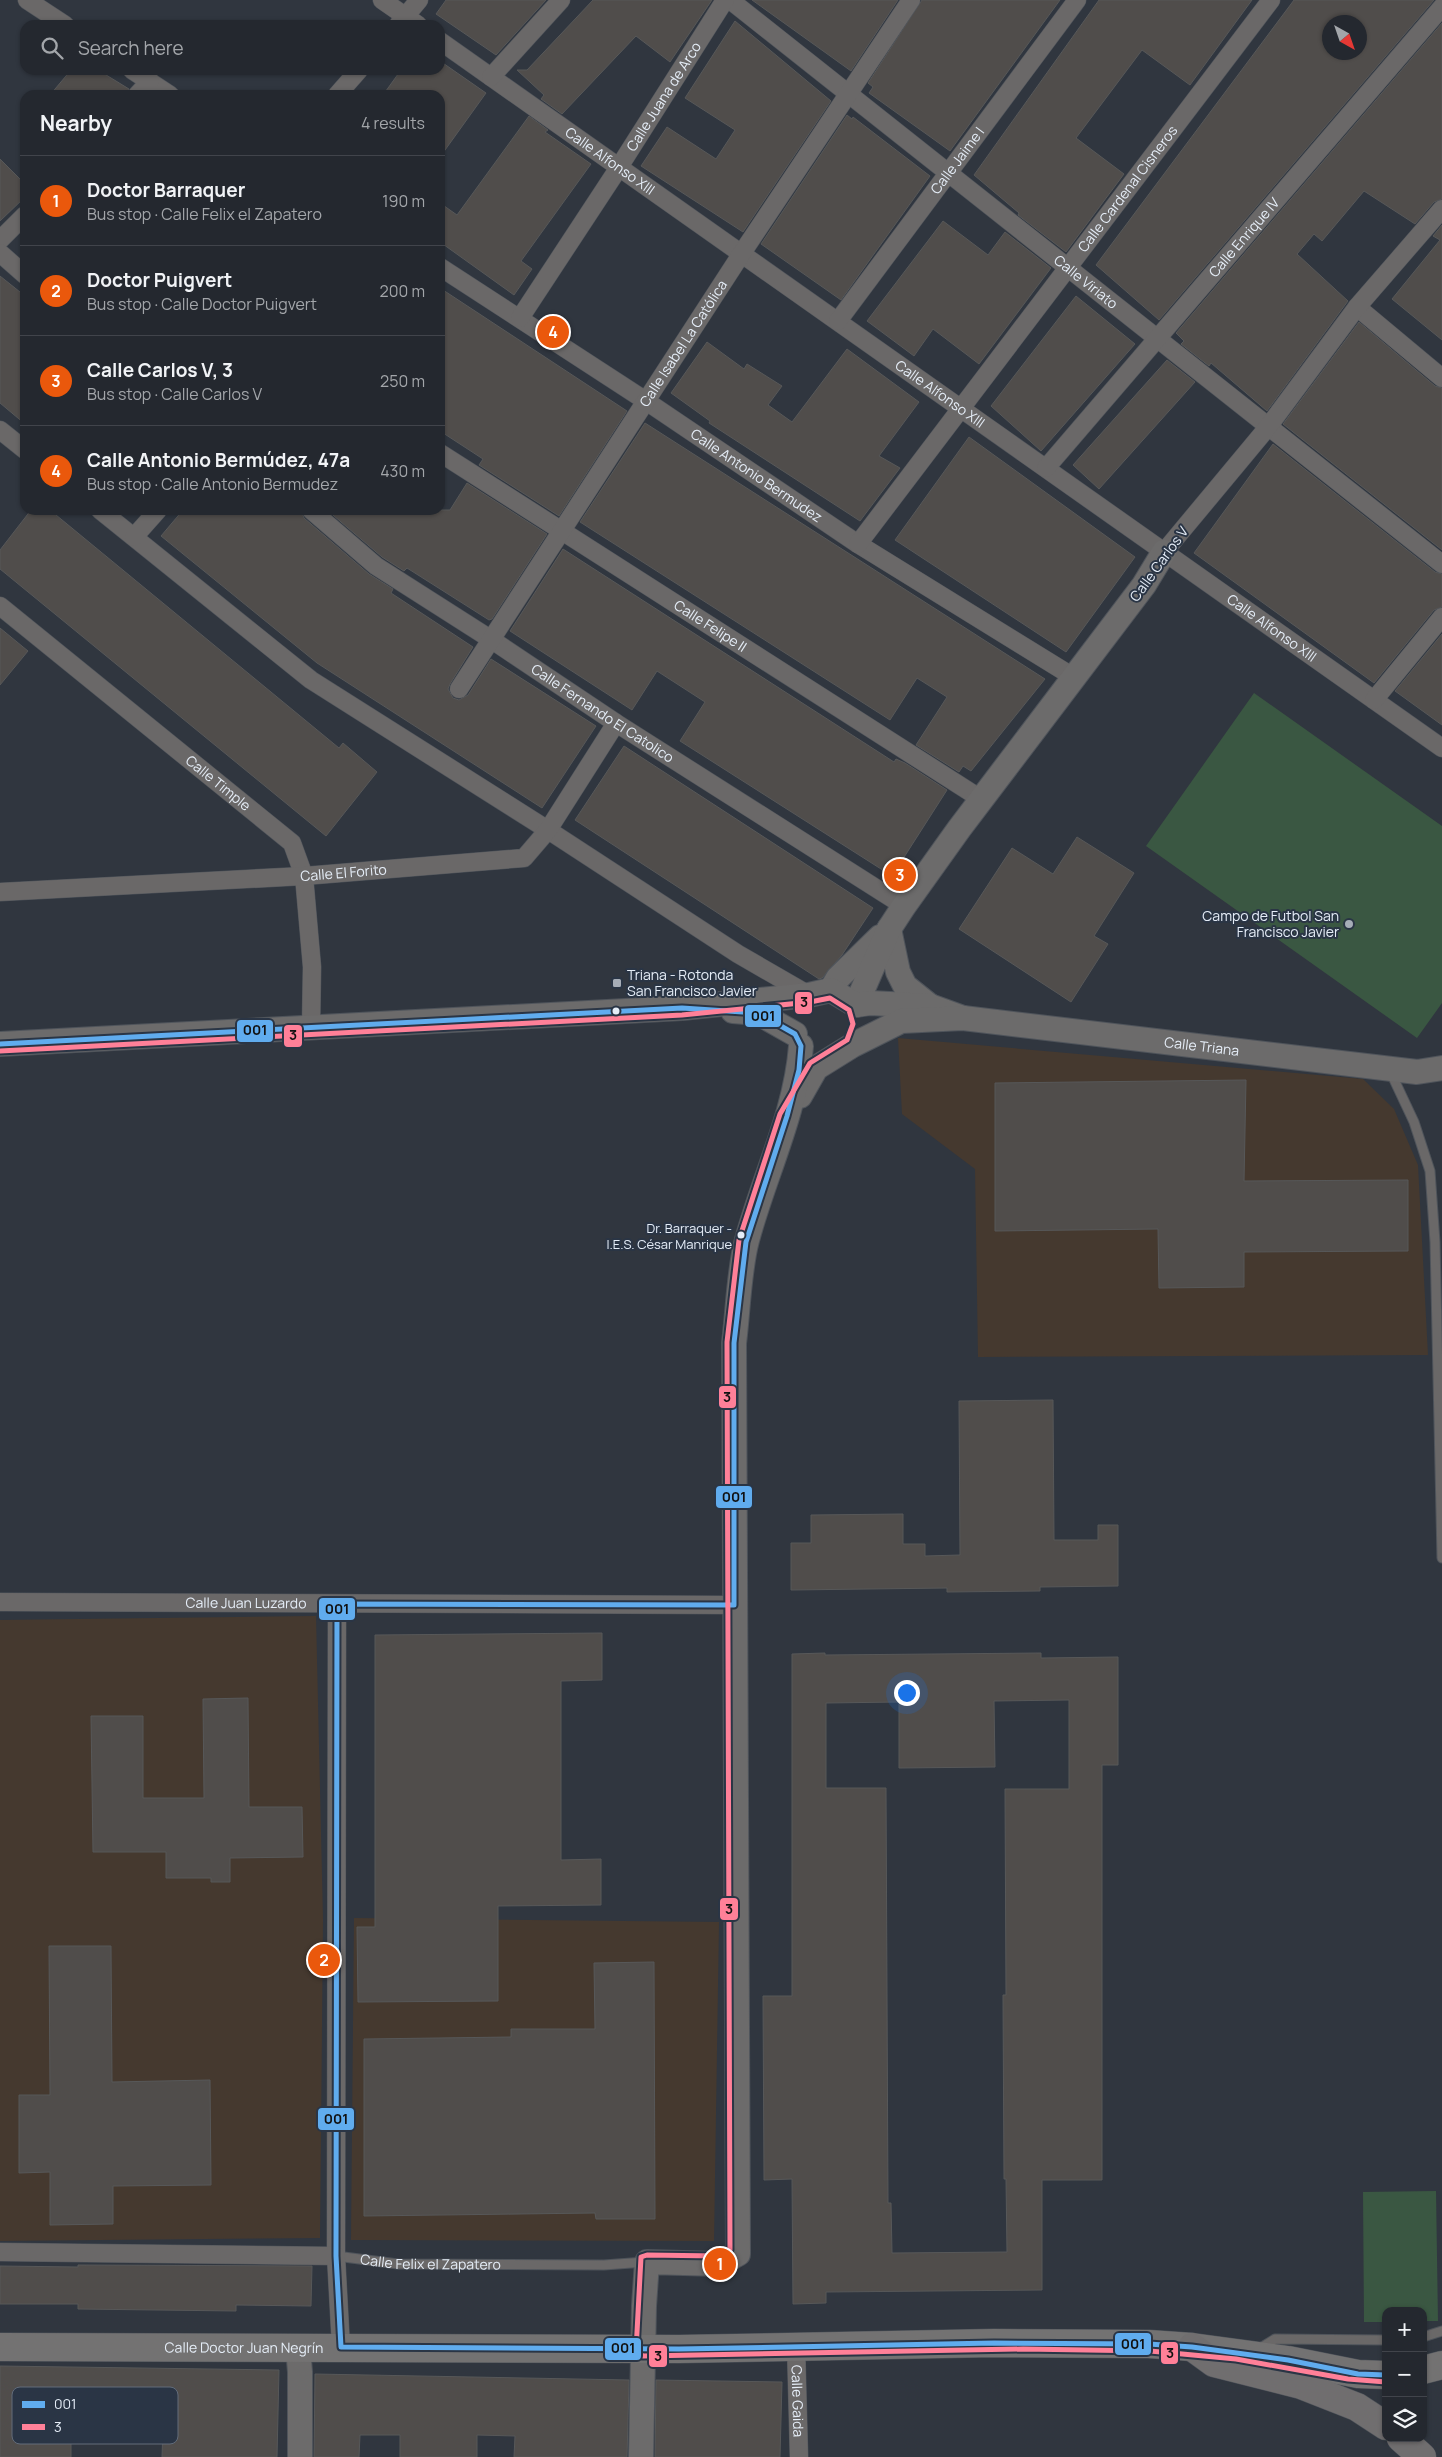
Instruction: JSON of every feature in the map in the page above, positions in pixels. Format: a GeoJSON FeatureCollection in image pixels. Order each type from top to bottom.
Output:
{"type":"FeatureCollection","features":[{"type":"Feature","properties":{"kind":"highway"},"geometry":{"type":"LineString","coordinates":[[1192,2347],[1214,2363],[1301,2385],[1357,2407],[1382,2423]]}},
{"type":"Feature","properties":{"kind":"highway"},"geometry":{"type":"LineString","coordinates":[[1405,2442],[1422,2457]]}},
{"type":"Feature","properties":{"kind":"main road","name":"Calle Doctor Juan Negrín"},"geometry":{"type":"LineString","coordinates":[[0,2347],[643,2349],[1092,2343],[1192,2347],[1358,2374],[1382,2375]]}},
{"type":"Feature","properties":{"kind":"main road"},"geometry":{"type":"LineString","coordinates":[[1427,2369],[1442,2365]]}},
{"type":"Feature","properties":{"kind":"street"},"geometry":{"type":"LineString","coordinates":[[27,0],[57,20]]}},
{"type":"Feature","properties":{"kind":"street"},"geometry":{"type":"LineString","coordinates":[[382,0],[405,20]]}},
{"type":"Feature","properties":{"kind":"street"},"geometry":{"type":"LineString","coordinates":[[408,20],[419,0]]}},
{"type":"Feature","properties":{"kind":"street"},"geometry":{"type":"LineString","coordinates":[[491,77],[561,0]]}},
{"type":"Feature","properties":{"kind":"street","name":"Calle Juana de Arco"},"geometry":{"type":"LineString","coordinates":[[520,318],[620,166],[725,0]]}},
{"type":"Feature","properties":{"kind":"street","name":"Calle Viriato"},"geometry":{"type":"LineString","coordinates":[[730,0],[1442,564]]}},
{"type":"Feature","properties":{"kind":"street","name":"Calle Isabel La Católica"},"geometry":{"type":"LineString","coordinates":[[459,690],[742,253],[911,0]]}},
{"type":"Feature","properties":{"kind":"street","name":"Calle Jaime I"},"geometry":{"type":"LineString","coordinates":[[838,321],[1077,0]]}},
{"type":"Feature","properties":{"kind":"street","name":"Calle Cardenal Cisneros"},"geometry":{"type":"LineString","coordinates":[[858,544],[1270,0]]}},
{"type":"Feature","properties":{"kind":"street","name":"Calle Enrique IV"},"geometry":{"type":"LineString","coordinates":[[1046,468],[1442,7]]}},
{"type":"Feature","properties":{"kind":"street","name":"Calle Alfonso XIII"},"geometry":{"type":"LineString","coordinates":[[445,45],[620,166],[1442,748]]}},
{"type":"Feature","properties":{"kind":"street"},"geometry":{"type":"LineString","coordinates":[[140,75],[162,90]]}},
{"type":"Feature","properties":{"kind":"street"},"geometry":{"type":"LineString","coordinates":[[342,90],[355,75]]}},
{"type":"Feature","properties":{"kind":"street"},"geometry":{"type":"LineString","coordinates":[[142,90],[150,82]]}},
{"type":"Feature","properties":{"kind":"street","name":"Calle Carlos V"},"geometry":{"type":"LineString","coordinates":[[856,1005],[889,929],[981,799],[1144,585],[1164,552],[1268,427],[1358,307],[1442,209]]}},
{"type":"Feature","properties":{"kind":"street"},"geometry":{"type":"LineString","coordinates":[[0,240],[20,220]]}},
{"type":"Feature","properties":{"kind":"street"},"geometry":{"type":"LineString","coordinates":[[0,253],[20,271]]}},
{"type":"Feature","properties":{"kind":"street","name":"Calle Antonio Bermudez"},"geometry":{"type":"LineString","coordinates":[[445,271],[646,401],[858,544],[1074,678]]}},
{"type":"Feature","properties":{"kind":"street"},"geometry":{"type":"LineString","coordinates":[[1358,307],[1442,378]]}},
{"type":"Feature","properties":{"kind":"street"},"geometry":{"type":"LineString","coordinates":[[0,430],[20,446]]}},
{"type":"Feature","properties":{"kind":"street","name":"Calle Felipe II"},"geometry":{"type":"LineString","coordinates":[[445,456],[981,799]]}},
{"type":"Feature","properties":{"kind":"street"},"geometry":{"type":"LineString","coordinates":[[106,515],[311,680],[548,830],[738,954],[820,992],[856,1005],[870,1003],[930,1006],[964,1018]]}},
{"type":"Feature","properties":{"kind":"street"},"geometry":{"type":"LineString","coordinates":[[134,537],[154,515]]}},
{"type":"Feature","properties":{"kind":"street","name":"Calle Fernando El Catolico"},"geometry":{"type":"LineString","coordinates":[[317,515],[376,566],[492,640],[616,723],[904,906]]}},
{"type":"Feature","properties":{"kind":"street","name":"Calle Timple"},"geometry":{"type":"LineString","coordinates":[[0,606],[292,843],[304,876],[312,967],[310,1027]]}},
{"type":"Feature","properties":{"kind":"street"},"geometry":{"type":"LineString","coordinates":[[1374,700],[1442,617]]}},
{"type":"Feature","properties":{"kind":"street","name":"Calle El Forito"},"geometry":{"type":"LineString","coordinates":[[0,892],[304,876],[524,858],[548,830],[616,723]]}},
{"type":"Feature","properties":{"kind":"street"},"geometry":{"type":"LineString","coordinates":[[889,929],[898,972],[905,986],[930,1006]]}},
{"type":"Feature","properties":{"kind":"street","name":"Calle Carlos V"},"geometry":{"type":"LineString","coordinates":[[820,992],[838,978],[889,929]]}},
{"type":"Feature","properties":{"kind":"street"},"geometry":{"type":"LineString","coordinates":[[0,1044],[310,1027],[377,1026],[682,1008],[820,992]]}},
{"type":"Feature","properties":{"kind":"street"},"geometry":{"type":"LineString","coordinates":[[734,1605],[734,1343],[746,1242],[787,1116],[799,1070],[795,1012],[820,992]]}},
{"type":"Feature","properties":{"kind":"street"},"geometry":{"type":"LineString","coordinates":[[682,1008],[758,1013],[819,1056],[846,1050],[861,1026],[856,1005]]}},
{"type":"Feature","properties":{"kind":"street"},"geometry":{"type":"LineString","coordinates":[[787,1116],[816,1068],[846,1050],[901,1021],[964,1018]]}},
{"type":"Feature","properties":{"kind":"street","name":"Calle Triana"},"geometry":{"type":"LineString","coordinates":[[964,1018],[1417,1072],[1442,1068]]}},
{"type":"Feature","properties":{"kind":"street","name":"Calle Juan Luzardo"},"geometry":{"type":"LineString","coordinates":[[0,1602],[734,1605]]}},
{"type":"Feature","properties":{"kind":"street"},"geometry":{"type":"LineString","coordinates":[[337,1604],[336,2256],[340,2347]]}},
{"type":"Feature","properties":{"kind":"street","name":"Calle Felix el Zapatero"},"geometry":{"type":"LineString","coordinates":[[647,2262],[720,2264],[738,2254],[734,1605]]}},
{"type":"Feature","properties":{"kind":"street","name":"Calle Felix el Zapatero"},"geometry":{"type":"LineString","coordinates":[[0,2252],[336,2256]]}},
{"type":"Feature","properties":{"kind":"street"},"geometry":{"type":"LineString","coordinates":[[640,2457],[647,2262]]}},
{"type":"Feature","properties":{"kind":"street","name":"Calle Gaida"},"geometry":{"type":"LineString","coordinates":[[796,2346],[799,2457]]}},
{"type":"Feature","properties":{"kind":"street"},"geometry":{"type":"LineString","coordinates":[[298,2348],[300,2372],[300,2457]]}},
{"type":"Feature","properties":{"kind":"lane"},"geometry":{"type":"LineString","coordinates":[[1388,1068],[1414,1122],[1430,1171],[1435,1242],[1442,1558]]}},
{"type":"Feature","properties":{"kind":"lane","name":"Calle Felix el Zapatero"},"geometry":{"type":"LineString","coordinates":[[336,2256],[398,2264],[604,2264],[647,2262]]}},
{"type":"Feature","properties":{"kind":"lane"},"geometry":{"type":"LineString","coordinates":[[1427,2336],[1442,2331]]}},
{"type":"Feature","properties":{"kind":"lane"},"geometry":{"type":"LineString","coordinates":[[1250,2355],[1275,2339],[1382,2340]]}},
{"type":"Feature","properties":{"kind":"shaded area"},"geometry":{"type":"Polygon","coordinates":[[[898,1038],[1363,1079],[1394,1109],[1418,1165],[1428,1355],[978,1357],[975,1169],[902,1114],[898,1038]]]}},
{"type":"Feature","properties":{"kind":"shaded area"},"geometry":{"type":"Polygon","coordinates":[[[316,1616],[323,1919],[320,2238],[0,2241],[0,1620],[316,1616]]]}},
{"type":"Feature","properties":{"kind":"shaded area"},"geometry":{"type":"Polygon","coordinates":[[[354,1918],[719,1922],[714,2241],[351,2240],[354,1918]]]}},
{"type":"Feature","properties":{"kind":"green space","name":"Campo de Futbol San Francisco Javier"},"geometry":{"type":"Polygon","coordinates":[[[1254,693],[1442,826],[1442,1003],[1417,1038],[1146,846],[1254,693]]]}},
{"type":"Feature","properties":{"kind":"green space"},"geometry":{"type":"Polygon","coordinates":[[[1436,2191],[1438,2321],[1427,2321],[1427,2307],[1382,2307],[1382,2322],[1364,2322],[1363,2192],[1436,2191]]]}},
{"type":"Feature","properties":{"kind":"building"},"geometry":{"type":"Polygon","coordinates":[[[446,0],[546,0],[496,55],[436,14],[446,0]]]}},
{"type":"Feature","properties":{"kind":"building"},"geometry":{"type":"Polygon","coordinates":[[[593,0],[712,0],[670,62],[636,36],[562,114],[541,99],[544,95],[517,70],[527,70],[593,0]]]}},
{"type":"Feature","properties":{"kind":"building"},"geometry":{"type":"Polygon","coordinates":[[[752,0],[898,0],[851,71],[752,0]]]}},
{"type":"Feature","properties":{"kind":"building"},"geometry":{"type":"Polygon","coordinates":[[[922,0],[1060,0],[950,151],[869,93],[873,87],[868,83],[922,0]]]}},
{"type":"Feature","properties":{"kind":"building"},"geometry":{"type":"Polygon","coordinates":[[[1099,0],[1252,0],[1190,85],[1142,50],[1076,138],[1124,174],[1066,252],[1018,215],[1019,213],[974,175],[1099,0]]]}},
{"type":"Feature","properties":{"kind":"building"},"geometry":{"type":"Polygon","coordinates":[[[1294,0],[1434,0],[1159,320],[1096,265],[1294,0]]]}},
{"type":"Feature","properties":{"kind":"building"},"geometry":{"type":"Polygon","coordinates":[[[735,21],[831,101],[743,232],[641,166],[667,127],[716,159],[735,130],[685,98],[735,21]]]}},
{"type":"Feature","properties":{"kind":"building"},"geometry":{"type":"Polygon","coordinates":[[[1442,23],[1442,199],[1434,202],[1415,224],[1364,191],[1322,241],[1314,234],[1297,254],[1348,301],[1267,411],[1211,363],[1209,366],[1181,344],[1184,341],[1176,333],[1442,23]]]}},
{"type":"Feature","properties":{"kind":"building"},"geometry":{"type":"Polygon","coordinates":[[[445,64],[486,93],[445,150],[445,90],[387,90],[397,75],[445,75],[445,64]]]}},
{"type":"Feature","properties":{"kind":"building"},"geometry":{"type":"Polygon","coordinates":[[[67,75],[106,75],[129,89],[129,90],[54,90],[67,75]]]}},
{"type":"Feature","properties":{"kind":"building"},"geometry":{"type":"Polygon","coordinates":[[[847,115],[852,119],[853,117],[930,176],[841,300],[761,244],[847,115]]]}},
{"type":"Feature","properties":{"kind":"building"},"geometry":{"type":"Polygon","coordinates":[[[529,116],[548,130],[545,132],[591,164],[521,261],[532,269],[514,295],[445,246],[445,207],[457,215],[529,116]]]}},
{"type":"Feature","properties":{"kind":"building"},"geometry":{"type":"Polygon","coordinates":[[[0,159],[20,179],[20,202],[0,221],[0,159]]]}},
{"type":"Feature","properties":{"kind":"building"},"geometry":{"type":"Polygon","coordinates":[[[943,221],[988,255],[1005,232],[1051,268],[979,364],[933,329],[914,356],[867,321],[943,221]]]}},
{"type":"Feature","properties":{"kind":"building"},"geometry":{"type":"Polygon","coordinates":[[[1442,225],[1442,340],[1392,299],[1440,240],[1433,236],[1442,225]]]}},
{"type":"Feature","properties":{"kind":"building"},"geometry":{"type":"Polygon","coordinates":[[[0,276],[20,292],[20,420],[0,403],[0,276]]]}},
{"type":"Feature","properties":{"kind":"building"},"geometry":{"type":"Polygon","coordinates":[[[445,291],[627,411],[559,516],[479,465],[483,459],[445,434],[445,291]]]}},
{"type":"Feature","properties":{"kind":"building"},"geometry":{"type":"Polygon","coordinates":[[[1076,296],[1135,344],[1041,451],[991,406],[1076,296]]]}},
{"type":"Feature","properties":{"kind":"building"},"geometry":{"type":"Polygon","coordinates":[[[1359,322],[1435,386],[1442,388],[1442,550],[1283,424],[1359,322]]]}},
{"type":"Feature","properties":{"kind":"building"},"geometry":{"type":"Polygon","coordinates":[[[707,342],[744,369],[747,364],[782,386],[768,405],[792,422],[847,349],[919,402],[879,456],[900,468],[860,521],[709,423],[710,421],[671,393],[707,342]]]}},
{"type":"Feature","properties":{"kind":"building"},"geometry":{"type":"Polygon","coordinates":[[[1167,360],[1195,382],[1099,489],[1073,465],[1167,360]]]}},
{"type":"Feature","properties":{"kind":"building"},"geometry":{"type":"Polygon","coordinates":[[[645,423],[1045,679],[971,771],[963,766],[959,772],[916,745],[947,697],[917,678],[890,720],[580,522],[645,423]]]}},
{"type":"Feature","properties":{"kind":"building"},"geometry":{"type":"Polygon","coordinates":[[[969,437],[1135,557],[1066,652],[895,540],[969,437]]]}},
{"type":"Feature","properties":{"kind":"building"},"geometry":{"type":"Polygon","coordinates":[[[1273,444],[1435,572],[1442,574],[1442,607],[1434,610],[1374,683],[1194,553],[1273,444]]]}},
{"type":"Feature","properties":{"kind":"building"},"geometry":{"type":"Polygon","coordinates":[[[467,483],[547,534],[492,619],[489,620],[407,568],[404,571],[382,557],[333,515],[445,515],[445,510],[450,510],[467,483]]]}},
{"type":"Feature","properties":{"kind":"building"},"geometry":{"type":"Polygon","coordinates":[[[27,515],[56,515],[339,748],[343,743],[377,772],[326,836],[0,569],[0,550],[27,515]]]}},
{"type":"Feature","properties":{"kind":"building"},"geometry":{"type":"Polygon","coordinates":[[[179,515],[303,515],[369,574],[393,589],[391,593],[473,647],[448,689],[453,698],[459,700],[468,695],[491,659],[596,726],[542,808],[317,663],[161,536],[179,515]]]}},
{"type":"Feature","properties":{"kind":"building"},"geometry":{"type":"Polygon","coordinates":[[[563,549],[894,762],[896,759],[905,763],[947,790],[892,876],[680,741],[705,702],[657,671],[632,710],[510,631],[563,549]]]}},
{"type":"Feature","properties":{"kind":"building"},"geometry":{"type":"Polygon","coordinates":[[[0,628],[28,651],[0,685],[0,628]]]}},
{"type":"Feature","properties":{"kind":"building"},"geometry":{"type":"Polygon","coordinates":[[[1442,634],[1442,725],[1395,691],[1442,634]]]}},
{"type":"Feature","properties":{"kind":"building"},"geometry":{"type":"Polygon","coordinates":[[[624,746],[873,908],[842,955],[822,978],[819,979],[575,820],[624,746]]]}},
{"type":"Feature","properties":{"kind":"building"},"geometry":{"type":"Polygon","coordinates":[[[1077,837],[1134,873],[1094,936],[1108,944],[1071,1002],[959,929],[1012,848],[1053,874],[1077,837]]]}},
{"type":"Feature","properties":{"kind":"building"},"geometry":{"type":"Polygon","coordinates":[[[1246,1080],[1244,1181],[1408,1180],[1408,1251],[1244,1252],[1244,1287],[1159,1288],[1158,1229],[995,1231],[995,1083],[1246,1080]]]}},
{"type":"Feature","properties":{"kind":"building"},"geometry":{"type":"Polygon","coordinates":[[[1053,1400],[1054,1540],[1098,1540],[1098,1525],[1118,1525],[1118,1586],[1040,1587],[1040,1591],[947,1592],[947,1588],[791,1590],[791,1543],[811,1543],[811,1515],[903,1514],[903,1544],[925,1544],[925,1556],[960,1555],[959,1401],[1053,1400]]]}},
{"type":"Feature","properties":{"kind":"building"},"geometry":{"type":"Polygon","coordinates":[[[602,1633],[602,1680],[561,1681],[561,1860],[601,1859],[601,1905],[498,1906],[498,2001],[358,2002],[357,1927],[375,1927],[375,1635],[602,1633]]]}},
{"type":"Feature","properties":{"kind":"building"},"geometry":{"type":"Polygon","coordinates":[[[1041,1653],[1041,1658],[1118,1657],[1118,1765],[1102,1765],[1102,2180],[1042,2180],[1042,2290],[826,2292],[826,2303],[793,2304],[792,2179],[764,2180],[763,1996],[792,1996],[792,1654],[1041,1653]],[[1069,1700],[994,1701],[995,1767],[899,1768],[899,1702],[826,1703],[826,1788],[886,1788],[888,2203],[891,2203],[892,2253],[1007,2252],[1006,2179],[1004,2179],[1003,1995],[1006,1995],[1005,1789],[1069,1789],[1069,1700]]]}},
{"type":"Feature","properties":{"kind":"building"},"geometry":{"type":"Polygon","coordinates":[[[248,1698],[249,1807],[302,1807],[303,1857],[230,1858],[230,1882],[211,1882],[211,1878],[166,1878],[166,1852],[93,1852],[91,1716],[143,1716],[143,1798],[204,1798],[203,1699],[248,1698]]]}},
{"type":"Feature","properties":{"kind":"building"},"geometry":{"type":"Polygon","coordinates":[[[49,1946],[111,1946],[112,2082],[210,2080],[211,2185],[113,2186],[113,2224],[50,2225],[50,2172],[19,2173],[19,2095],[50,2095],[49,1946]]]}},
{"type":"Feature","properties":{"kind":"building"},"geometry":{"type":"Polygon","coordinates":[[[654,1962],[655,2219],[596,2219],[595,2213],[364,2216],[364,2039],[511,2037],[511,2029],[595,2029],[594,1963],[654,1962]]]}},
{"type":"Feature","properties":{"kind":"building"},"geometry":{"type":"Polygon","coordinates":[[[78,2265],[312,2266],[311,2306],[236,2305],[236,2311],[78,2309],[78,2304],[0,2304],[0,2266],[78,2267],[78,2265]]]}},
{"type":"Feature","properties":{"kind":"building"},"geometry":{"type":"Polygon","coordinates":[[[0,2366],[279,2370],[277,2457],[162,2457],[162,2444],[178,2444],[178,2387],[12,2387],[12,2444],[71,2444],[71,2457],[0,2457],[0,2366]]]}},
{"type":"Feature","properties":{"kind":"building"},"geometry":{"type":"Polygon","coordinates":[[[315,2374],[629,2380],[627,2457],[514,2457],[515,2436],[477,2435],[477,2457],[400,2457],[400,2435],[360,2435],[359,2457],[314,2457],[315,2374]]]}},
{"type":"Feature","properties":{"kind":"building"},"geometry":{"type":"Polygon","coordinates":[[[656,2380],[782,2382],[780,2457],[655,2457],[656,2380]]]}},
{"type":"Feature","properties":{"kind":"transit line","name":"3"},"geometry":{"type":"LineString","coordinates":[[0,1051],[682,1015],[810,1002],[830,998],[849,1010],[853,1024],[847,1040],[810,1063],[780,1114],[739,1240],[727,1342],[730,2250],[718,2256],[647,2255],[641,2257],[636,2351],[643,2356],[1023,2349],[1150,2351],[1236,2359],[1348,2379],[1382,2382]]}},
{"type":"Feature","properties":{"kind":"transit line","name":"001"},"geometry":{"type":"LineString","coordinates":[[0,1044],[682,1008],[758,1013],[795,1034],[801,1046],[799,1070],[787,1116],[746,1242],[734,1343],[734,1605],[337,1604],[336,2256],[341,2347],[679,2349],[994,2343],[1149,2344],[1192,2347],[1288,2360],[1358,2374],[1382,2375]]}},
{"type":"Feature","properties":{"kind":"place","name":"Calle Antonio Bermúdez, 47a"},"geometry":{"type":"Point","coordinates":[553,332]}},
{"type":"Feature","properties":{"kind":"place","name":"Calle Carlos V, 3"},"geometry":{"type":"Point","coordinates":[900,875]}},
{"type":"Feature","properties":{"kind":"place","name":"Campo de Futbol San Francisco Javier"},"geometry":{"type":"Point","coordinates":[1349,924]}},
{"type":"Feature","properties":{"kind":"place","name":"Triana - Rotonda San Francisco Javier"},"geometry":{"type":"Point","coordinates":[617,983]}},
{"type":"Feature","properties":{"kind":"place","name":"Dr. Barraquer - I.E.S. César Manrique"},"geometry":{"type":"Point","coordinates":[741,1235]}},
{"type":"Feature","properties":{"kind":"place","name":"Doctor Puigvert"},"geometry":{"type":"Point","coordinates":[324,1960]}},
{"type":"Feature","properties":{"kind":"place","name":"Doctor Barraquer"},"geometry":{"type":"Point","coordinates":[720,2264]}}]}
